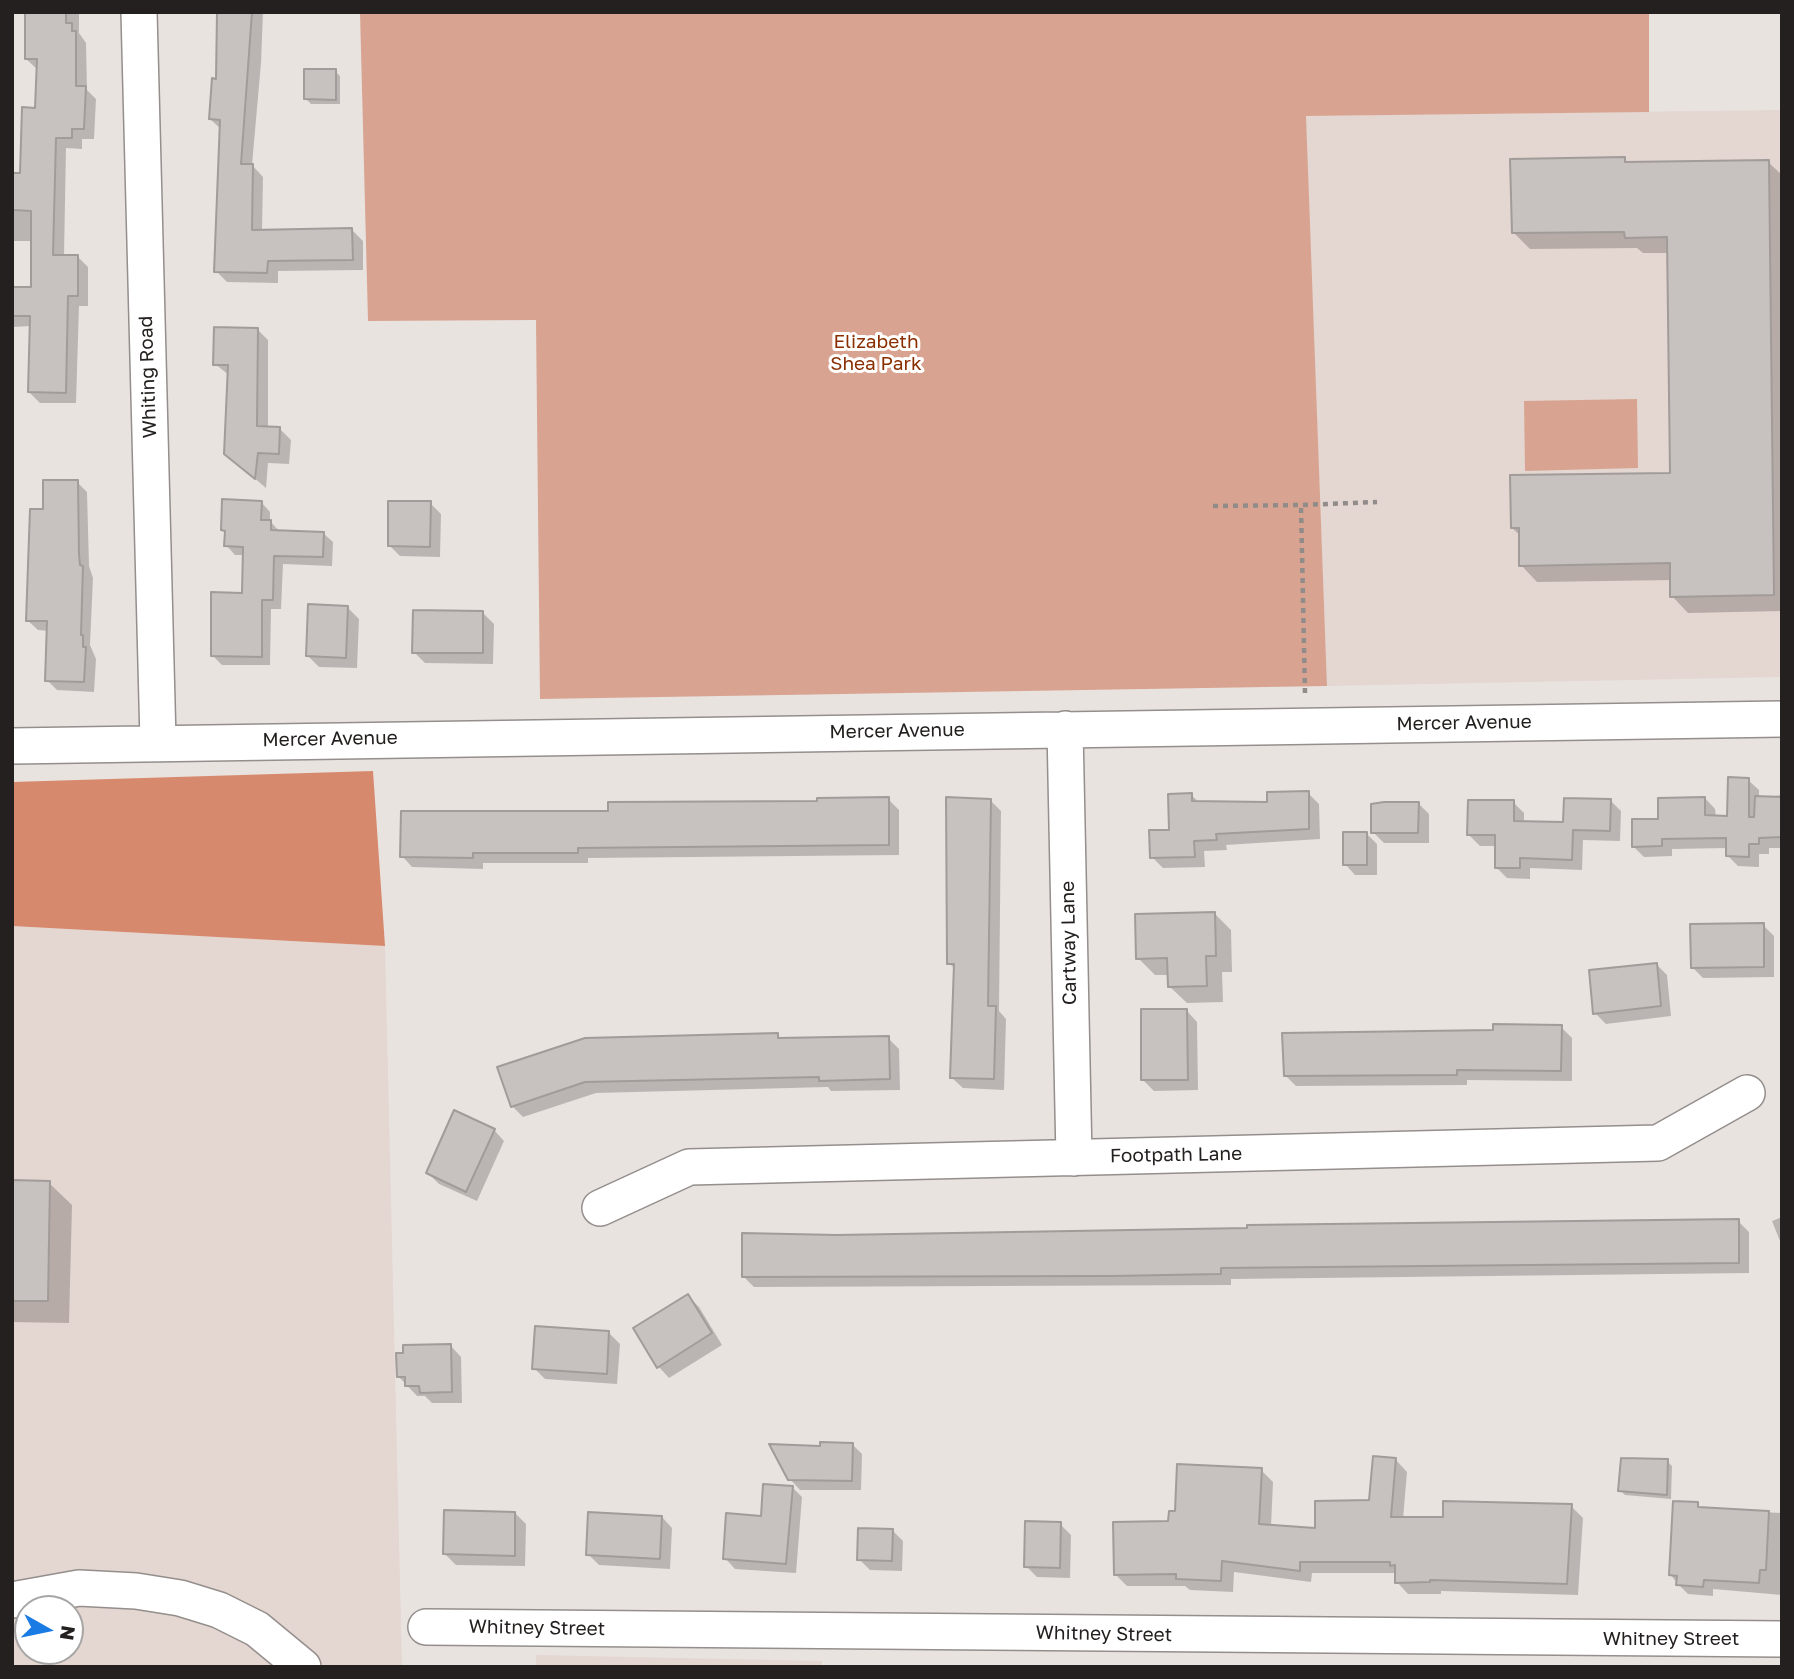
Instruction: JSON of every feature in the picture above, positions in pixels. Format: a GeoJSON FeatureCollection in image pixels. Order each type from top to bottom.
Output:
{"type":"FeatureCollection","features":[{"type":"Feature","properties":{"kind":"street","name":"Whiting Road"},"geometry":{"type":"LineString","coordinates":[[139,12],[158,741]]}},
{"type":"Feature","properties":{"kind":"street","name":"Mercer Avenue"},"geometry":{"type":"LineString","coordinates":[[12,746],[158,741],[1782,719]]}},
{"type":"Feature","properties":{"kind":"street","name":"Cartway Lane"},"geometry":{"type":"LineString","coordinates":[[1065,729],[1074,1158]]}},
{"type":"Feature","properties":{"kind":"street","name":"Footpath Lane"},"geometry":{"type":"LineString","coordinates":[[600,1208],[689,1167],[1658,1143],[1747,1093]]}},
{"type":"Feature","properties":{"kind":"street"},"geometry":{"type":"LineString","coordinates":[[12,1600],[79,1588],[136,1591],[180,1598],[219,1610],[257,1629],[303,1667]]}},
{"type":"Feature","properties":{"kind":"street","name":"Whitney Street"},"geometry":{"type":"LineString","coordinates":[[426,1627],[1313,1652],[1782,1639]]}},
{"type":"Feature","properties":{"kind":"path"},"geometry":{"type":"LineString","coordinates":[[1213,506],[1377,502]]}},
{"type":"Feature","properties":{"kind":"path"},"geometry":{"type":"LineString","coordinates":[[1301,505],[1305,692]]}},
{"type":"Feature","properties":{"kind":"shaded area"},"geometry":{"type":"Polygon","coordinates":[[[1782,110],[1782,677],[1327,686],[1305,116],[1782,110]]]}},
{"type":"Feature","properties":{"kind":"shaded area"},"geometry":{"type":"Polygon","coordinates":[[[373,771],[385,946],[12,926],[12,782],[373,771]]]}},
{"type":"Feature","properties":{"kind":"shaded area"},"geometry":{"type":"Polygon","coordinates":[[[12,926],[385,946],[402,1667],[12,1667],[12,926]]]}},
{"type":"Feature","properties":{"kind":"shaded area"},"geometry":{"type":"Polygon","coordinates":[[[536,1655],[822,1661],[822,1667],[536,1667],[536,1655]]]}},
{"type":"Feature","properties":{"kind":"green space","name":"Elizabeth Shea Park"},"geometry":{"type":"Polygon","coordinates":[[[360,12],[1649,12],[1649,112],[1306,116],[1327,686],[540,699],[536,320],[368,321],[360,12]]]}},
{"type":"Feature","properties":{"kind":"green space"},"geometry":{"type":"Polygon","coordinates":[[[1637,399],[1638,468],[1525,471],[1524,401],[1637,399]]]}},
{"type":"Feature","properties":{"kind":"building"},"geometry":{"type":"Polygon","coordinates":[[[217,12],[252,12],[241,164],[253,164],[252,230],[352,228],[353,260],[268,261],[267,273],[214,272],[220,120],[209,119],[212,78],[216,79],[217,12]]]}},
{"type":"Feature","properties":{"kind":"building"},"geometry":{"type":"Polygon","coordinates":[[[25,13],[66,13],[66,23],[72,23],[72,31],[76,31],[76,86],[86,86],[84,129],[72,129],[72,138],[56,138],[53,255],[78,255],[78,296],[68,296],[66,393],[28,392],[30,316],[12,316],[12,287],[31,287],[31,211],[13,210],[12,199],[12,173],[20,173],[22,107],[35,108],[37,59],[25,59],[25,13]]]}},
{"type":"Feature","properties":{"kind":"building"},"geometry":{"type":"Polygon","coordinates":[[[304,69],[336,69],[336,100],[304,99],[304,69]]]}},
{"type":"Feature","properties":{"kind":"building"},"geometry":{"type":"Polygon","coordinates":[[[1625,157],[1625,162],[1769,160],[1774,595],[1670,597],[1670,563],[1519,566],[1519,528],[1511,528],[1510,475],[1670,473],[1667,237],[1625,238],[1624,232],[1512,233],[1510,159],[1625,157]]]}},
{"type":"Feature","properties":{"kind":"building"},"geometry":{"type":"Polygon","coordinates":[[[214,327],[258,328],[257,426],[280,427],[279,454],[258,453],[255,479],[224,454],[228,365],[213,365],[214,327]]]}},
{"type":"Feature","properties":{"kind":"building"},"geometry":{"type":"Polygon","coordinates":[[[43,480],[78,480],[79,554],[80,565],[83,566],[81,635],[83,647],[86,647],[84,682],[45,681],[47,621],[26,621],[30,509],[43,509],[43,480]]]}},
{"type":"Feature","properties":{"kind":"building"},"geometry":{"type":"Polygon","coordinates":[[[222,499],[262,501],[261,520],[271,520],[271,530],[324,532],[323,557],[274,556],[273,600],[262,600],[262,657],[211,656],[211,592],[242,593],[243,547],[224,546],[225,531],[221,530],[222,499]]]}},
{"type":"Feature","properties":{"kind":"building"},"geometry":{"type":"Polygon","coordinates":[[[388,501],[431,501],[430,547],[388,546],[388,501]]]}},
{"type":"Feature","properties":{"kind":"building"},"geometry":{"type":"Polygon","coordinates":[[[308,604],[348,606],[346,658],[306,656],[308,604]]]}},
{"type":"Feature","properties":{"kind":"building"},"geometry":{"type":"Polygon","coordinates":[[[413,610],[483,611],[483,653],[412,653],[413,610]]]}},
{"type":"Feature","properties":{"kind":"building"},"geometry":{"type":"Polygon","coordinates":[[[1728,777],[1749,778],[1749,817],[1754,817],[1755,796],[1782,797],[1782,837],[1759,838],[1759,844],[1749,844],[1749,857],[1726,856],[1726,838],[1662,839],[1662,846],[1632,847],[1632,819],[1658,819],[1658,798],[1705,797],[1705,815],[1727,816],[1728,777]]]}},
{"type":"Feature","properties":{"kind":"building"},"geometry":{"type":"Polygon","coordinates":[[[1309,791],[1309,829],[1216,834],[1217,840],[1194,841],[1195,857],[1150,858],[1149,830],[1169,830],[1168,794],[1192,793],[1192,801],[1267,802],[1267,792],[1309,791]]]}},
{"type":"Feature","properties":{"kind":"building"},"geometry":{"type":"Polygon","coordinates":[[[889,797],[889,845],[578,848],[578,853],[473,853],[473,858],[400,857],[401,811],[608,811],[608,802],[817,801],[817,798],[889,797]]]}},
{"type":"Feature","properties":{"kind":"building"},"geometry":{"type":"Polygon","coordinates":[[[946,797],[991,799],[988,1006],[996,1006],[994,1079],[950,1078],[954,964],[947,964],[946,797]]]}},
{"type":"Feature","properties":{"kind":"building"},"geometry":{"type":"Polygon","coordinates":[[[1564,798],[1611,799],[1610,831],[1573,830],[1572,860],[1520,858],[1520,868],[1495,868],[1495,835],[1467,835],[1468,800],[1514,800],[1514,821],[1563,822],[1564,798]]]}},
{"type":"Feature","properties":{"kind":"building"},"geometry":{"type":"Polygon","coordinates":[[[1419,802],[1418,833],[1371,833],[1371,804],[1419,802]]]}},
{"type":"Feature","properties":{"kind":"building"},"geometry":{"type":"Polygon","coordinates":[[[1343,832],[1367,832],[1367,865],[1343,865],[1343,832]]]}},
{"type":"Feature","properties":{"kind":"building"},"geometry":{"type":"Polygon","coordinates":[[[1215,912],[1216,956],[1206,956],[1207,986],[1168,987],[1167,958],[1136,959],[1135,914],[1215,912]]]}},
{"type":"Feature","properties":{"kind":"building"},"geometry":{"type":"Polygon","coordinates":[[[1764,923],[1764,967],[1691,968],[1690,924],[1764,923]]]}},
{"type":"Feature","properties":{"kind":"building"},"geometry":{"type":"Polygon","coordinates":[[[1657,963],[1661,1006],[1593,1014],[1589,970],[1657,963]]]}},
{"type":"Feature","properties":{"kind":"building"},"geometry":{"type":"Polygon","coordinates":[[[1141,1009],[1187,1009],[1188,1080],[1141,1080],[1141,1009]]]}},
{"type":"Feature","properties":{"kind":"building"},"geometry":{"type":"Polygon","coordinates":[[[1493,1024],[1562,1025],[1561,1071],[1457,1070],[1457,1075],[1284,1076],[1282,1033],[1493,1030],[1493,1024]]]}},
{"type":"Feature","properties":{"kind":"building"},"geometry":{"type":"Polygon","coordinates":[[[778,1033],[778,1038],[889,1036],[890,1079],[819,1081],[819,1077],[585,1082],[511,1107],[497,1067],[585,1038],[778,1033]]]}},
{"type":"Feature","properties":{"kind":"building"},"geometry":{"type":"Polygon","coordinates":[[[454,1110],[495,1129],[466,1192],[426,1173],[454,1110]]]}},
{"type":"Feature","properties":{"kind":"building"},"geometry":{"type":"Polygon","coordinates":[[[12,1180],[50,1181],[48,1301],[12,1301],[12,1180]]]}},
{"type":"Feature","properties":{"kind":"building"},"geometry":{"type":"Polygon","coordinates":[[[1739,1219],[1739,1263],[1221,1268],[1221,1274],[1113,1276],[742,1277],[742,1233],[837,1235],[1247,1228],[1247,1225],[1739,1219]]]}},
{"type":"Feature","properties":{"kind":"building"},"geometry":{"type":"Polygon","coordinates":[[[688,1294],[712,1333],[657,1368],[633,1328],[688,1294]]]}},
{"type":"Feature","properties":{"kind":"building"},"geometry":{"type":"Polygon","coordinates":[[[535,1326],[609,1331],[607,1374],[532,1369],[535,1326]]]}},
{"type":"Feature","properties":{"kind":"building"},"geometry":{"type":"Polygon","coordinates":[[[451,1344],[452,1392],[420,1393],[419,1386],[405,1386],[405,1377],[397,1377],[396,1353],[403,1353],[403,1345],[451,1344]]]}},
{"type":"Feature","properties":{"kind":"building"},"geometry":{"type":"Polygon","coordinates":[[[820,1442],[853,1443],[852,1481],[788,1480],[769,1444],[820,1446],[820,1442]]]}},
{"type":"Feature","properties":{"kind":"building"},"geometry":{"type":"Polygon","coordinates":[[[1373,1456],[1396,1458],[1391,1517],[1443,1517],[1443,1501],[1572,1504],[1567,1584],[1430,1580],[1395,1583],[1395,1565],[1390,1566],[1390,1562],[1300,1562],[1300,1571],[1222,1561],[1221,1581],[1176,1579],[1176,1574],[1114,1575],[1113,1522],[1168,1521],[1169,1511],[1175,1511],[1177,1464],[1262,1468],[1259,1524],[1315,1528],[1315,1501],[1369,1500],[1373,1456]]]}},
{"type":"Feature","properties":{"kind":"building"},"geometry":{"type":"Polygon","coordinates":[[[1621,1458],[1668,1459],[1667,1495],[1618,1491],[1621,1458]]]}},
{"type":"Feature","properties":{"kind":"building"},"geometry":{"type":"Polygon","coordinates":[[[763,1484],[793,1486],[786,1564],[723,1559],[726,1513],[761,1516],[763,1484]]]}},
{"type":"Feature","properties":{"kind":"building"},"geometry":{"type":"Polygon","coordinates":[[[1673,1501],[1698,1502],[1698,1507],[1769,1511],[1766,1570],[1760,1570],[1759,1583],[1704,1580],[1703,1587],[1676,1585],[1677,1576],[1669,1575],[1673,1501]]]}},
{"type":"Feature","properties":{"kind":"building"},"geometry":{"type":"Polygon","coordinates":[[[444,1510],[515,1512],[515,1556],[443,1554],[444,1510]]]}},
{"type":"Feature","properties":{"kind":"building"},"geometry":{"type":"Polygon","coordinates":[[[588,1512],[662,1516],[660,1559],[586,1555],[588,1512]]]}},
{"type":"Feature","properties":{"kind":"building"},"geometry":{"type":"Polygon","coordinates":[[[1025,1521],[1061,1522],[1060,1568],[1024,1567],[1025,1521]]]}},
{"type":"Feature","properties":{"kind":"building"},"geometry":{"type":"Polygon","coordinates":[[[858,1528],[893,1529],[892,1561],[857,1560],[858,1528]]]}}]}
